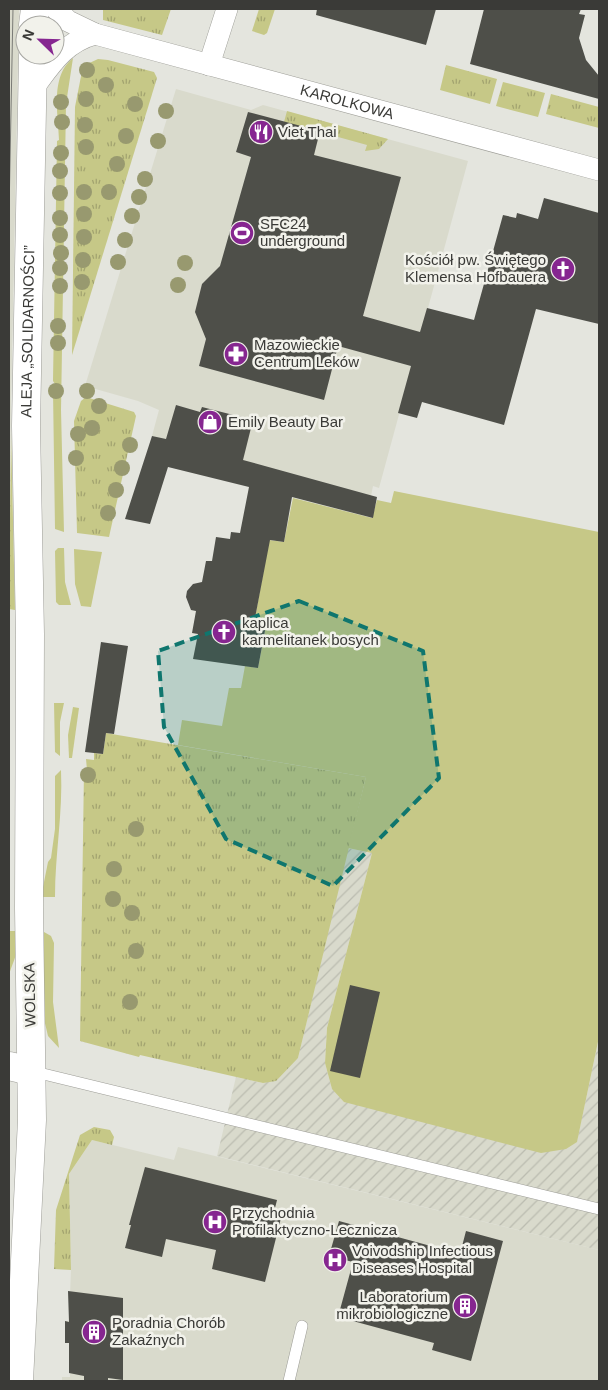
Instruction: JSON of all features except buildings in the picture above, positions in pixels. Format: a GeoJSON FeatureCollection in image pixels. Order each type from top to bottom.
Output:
{"type":"FeatureCollection","features":[{"type":"Feature","properties":{"kind":"main road","name":"ALEJA „SOLIDARNOŚCI”"},"geometry":{"type":"LineString","coordinates":[[30,609],[26,426],[33,65]]}},
{"type":"Feature","properties":{"kind":"main road","name":"WOLSKA"},"geometry":{"type":"LineString","coordinates":[[19,1381],[32,1120],[20,1068],[29,908],[30,609]]}},
{"type":"Feature","properties":{"kind":"street","name":"KAROLKOWA"},"geometry":{"type":"LineString","coordinates":[[56,9],[68,21],[95,34],[599,170]]}},
{"type":"Feature","properties":{"kind":"street"},"geometry":{"type":"LineString","coordinates":[[209,65],[227,9]]}},
{"type":"Feature","properties":{"kind":"street"},"geometry":{"type":"LineString","coordinates":[[32,90],[61,52],[77,41],[95,34]]}},
{"type":"Feature","properties":{"kind":"lane"},"geometry":{"type":"LineString","coordinates":[[20,1068],[599,1209]]}},
{"type":"Feature","properties":{"kind":"lane"},"geometry":{"type":"LineString","coordinates":[[289,1381],[302,1326]]}},
{"type":"Feature","properties":{"kind":"highlighted area"},"geometry":{"type":"Polygon","coordinates":[[[299,601],[423,651],[439,778],[333,886],[226,839],[164,727],[158,651],[299,601]]]}},
{"type":"Feature","properties":{"kind":"shaded area"},"geometry":{"type":"Polygon","coordinates":[[[9,9],[19,9],[19,15],[15,15],[15,65],[18,65],[9,505],[9,9]]]}},
{"type":"Feature","properties":{"kind":"shaded area"},"geometry":{"type":"Polygon","coordinates":[[[176,89],[251,110],[263,105],[468,161],[379,488],[373,486],[371,496],[152,436],[159,410],[138,401],[85,386],[176,89]]]}},
{"type":"Feature","properties":{"kind":"shaded area"},"geometry":{"type":"Polygon","coordinates":[[[348,848],[372,853],[327,1028],[325,1063],[332,1089],[577,1141],[599,1038],[599,1250],[217,1156],[236,1077],[263,1083],[298,1058],[348,848]]]}},
{"type":"Feature","properties":{"kind":"shaded area","name":"Voivodship Infectious Diseases Hospital"},"geometry":{"type":"Polygon","coordinates":[[[92,1140],[174,1160],[178,1147],[599,1250],[599,1381],[62,1381],[62,1377],[70,1377],[69,1343],[65,1343],[65,1321],[69,1321],[71,1270],[69,1174],[92,1140]]]}},
{"type":"Feature","properties":{"kind":"green space"},"geometry":{"type":"Polygon","coordinates":[[[103,9],[171,9],[162,35],[103,20],[103,9]]]}},
{"type":"Feature","properties":{"kind":"green space"},"geometry":{"type":"Polygon","coordinates":[[[259,9],[275,9],[267,33],[264,35],[252,31],[259,9]]]}},
{"type":"Feature","properties":{"kind":"green space"},"geometry":{"type":"Polygon","coordinates":[[[73,58],[66,104],[61,410],[64,532],[55,529],[53,390],[55,384],[53,381],[57,141],[59,140],[57,96],[61,75],[73,58]]]}},
{"type":"Feature","properties":{"kind":"green space"},"geometry":{"type":"Polygon","coordinates":[[[98,59],[154,72],[157,78],[72,355],[75,107],[83,66],[98,59]]]}},
{"type":"Feature","properties":{"kind":"green space"},"geometry":{"type":"Polygon","coordinates":[[[446,65],[497,79],[490,104],[440,90],[446,65]]]}},
{"type":"Feature","properties":{"kind":"green space"},"geometry":{"type":"Polygon","coordinates":[[[503,82],[545,93],[538,117],[496,106],[503,82]]]}},
{"type":"Feature","properties":{"kind":"green space"},"geometry":{"type":"Polygon","coordinates":[[[551,94],[599,107],[599,128],[546,114],[551,94]]]}},
{"type":"Feature","properties":{"kind":"green space"},"geometry":{"type":"Polygon","coordinates":[[[287,111],[388,139],[379,149],[365,151],[367,145],[284,122],[287,111]]]}},
{"type":"Feature","properties":{"kind":"green space"},"geometry":{"type":"Polygon","coordinates":[[[86,397],[134,412],[136,416],[109,537],[77,533],[74,421],[81,401],[86,397]]]}},
{"type":"Feature","properties":{"kind":"green space"},"geometry":{"type":"Polygon","coordinates":[[[11,432],[15,610],[9,609],[11,432]]]}},
{"type":"Feature","properties":{"kind":"green space"},"geometry":{"type":"Polygon","coordinates":[[[394,491],[599,532],[599,1037],[577,1142],[566,1149],[541,1153],[344,1102],[332,1089],[325,1063],[327,1028],[372,853],[348,848],[366,777],[178,745],[182,720],[222,726],[229,688],[241,688],[245,666],[258,668],[267,621],[255,618],[269,540],[284,542],[293,498],[372,518],[377,500],[391,503],[394,491]]]}},
{"type":"Feature","properties":{"kind":"green space"},"geometry":{"type":"Polygon","coordinates":[[[58,548],[64,548],[65,582],[71,605],[59,605],[56,602],[55,551],[58,548]]]}},
{"type":"Feature","properties":{"kind":"green space"},"geometry":{"type":"Polygon","coordinates":[[[74,549],[102,552],[91,607],[81,606],[75,584],[74,549]]]}},
{"type":"Feature","properties":{"kind":"green space"},"geometry":{"type":"Polygon","coordinates":[[[54,703],[64,703],[60,722],[60,756],[55,752],[54,703]]]}},
{"type":"Feature","properties":{"kind":"green space"},"geometry":{"type":"Polygon","coordinates":[[[73,707],[79,708],[72,758],[69,758],[68,735],[73,707]]]}},
{"type":"Feature","properties":{"kind":"green space"},"geometry":{"type":"Polygon","coordinates":[[[106,733],[366,777],[298,1058],[276,1081],[263,1083],[140,1055],[139,1057],[80,1041],[84,770],[87,770],[86,759],[94,760],[94,753],[103,754],[106,733]]]}},
{"type":"Feature","properties":{"kind":"green space"},"geometry":{"type":"Polygon","coordinates":[[[61,770],[61,802],[55,897],[41,897],[48,862],[51,858],[55,829],[55,776],[61,770]]]}},
{"type":"Feature","properties":{"kind":"green space"},"geometry":{"type":"Polygon","coordinates":[[[9,931],[17,931],[16,955],[9,974],[9,931]]]}},
{"type":"Feature","properties":{"kind":"green space"},"geometry":{"type":"Polygon","coordinates":[[[44,932],[51,936],[54,943],[53,1002],[59,1048],[48,1036],[44,1019],[44,932]]]}},
{"type":"Feature","properties":{"kind":"green space"},"geometry":{"type":"Polygon","coordinates":[[[94,1127],[110,1130],[114,1137],[112,1145],[92,1140],[69,1174],[71,1270],[54,1269],[56,1210],[80,1135],[94,1127]]]}},
{"type":"Feature","properties":{"kind":"tram line"},"geometry":{"type":"LineString","coordinates":[[9,214],[13,9]]}},
{"type":"Feature","properties":{"kind":"place","name":"Viet Thai"},"geometry":{"type":"Point","coordinates":[261,132]}},
{"type":"Feature","properties":{"kind":"place","name":"SFC24 underground"},"geometry":{"type":"Point","coordinates":[242,233]}},
{"type":"Feature","properties":{"kind":"place","name":"Kościół pw. Świętego Klemensa Hofbauera"},"geometry":{"type":"Point","coordinates":[563,269]}},
{"type":"Feature","properties":{"kind":"place","name":"Mazowieckie Centrum Leków"},"geometry":{"type":"Point","coordinates":[236,354]}},
{"type":"Feature","properties":{"kind":"place","name":"Emily Beauty Bar"},"geometry":{"type":"Point","coordinates":[210,422]}},
{"type":"Feature","properties":{"kind":"place","name":"kaplica karmelitanek bosych"},"geometry":{"type":"Point","coordinates":[224,632]}},
{"type":"Feature","properties":{"kind":"place","name":"Przychodnia Profilaktyczno-Lecznicza"},"geometry":{"type":"Point","coordinates":[215,1222]}},
{"type":"Feature","properties":{"kind":"place","name":"Voivodship Infectious Diseases Hospital"},"geometry":{"type":"Point","coordinates":[335,1260]}},
{"type":"Feature","properties":{"kind":"place","name":"Laboratorium mikrobiologiczne"},"geometry":{"type":"Point","coordinates":[465,1306]}},
{"type":"Feature","properties":{"kind":"place","name":"Poradnia Chorób Zakaźnych"},"geometry":{"type":"Point","coordinates":[94,1332]}}]}
